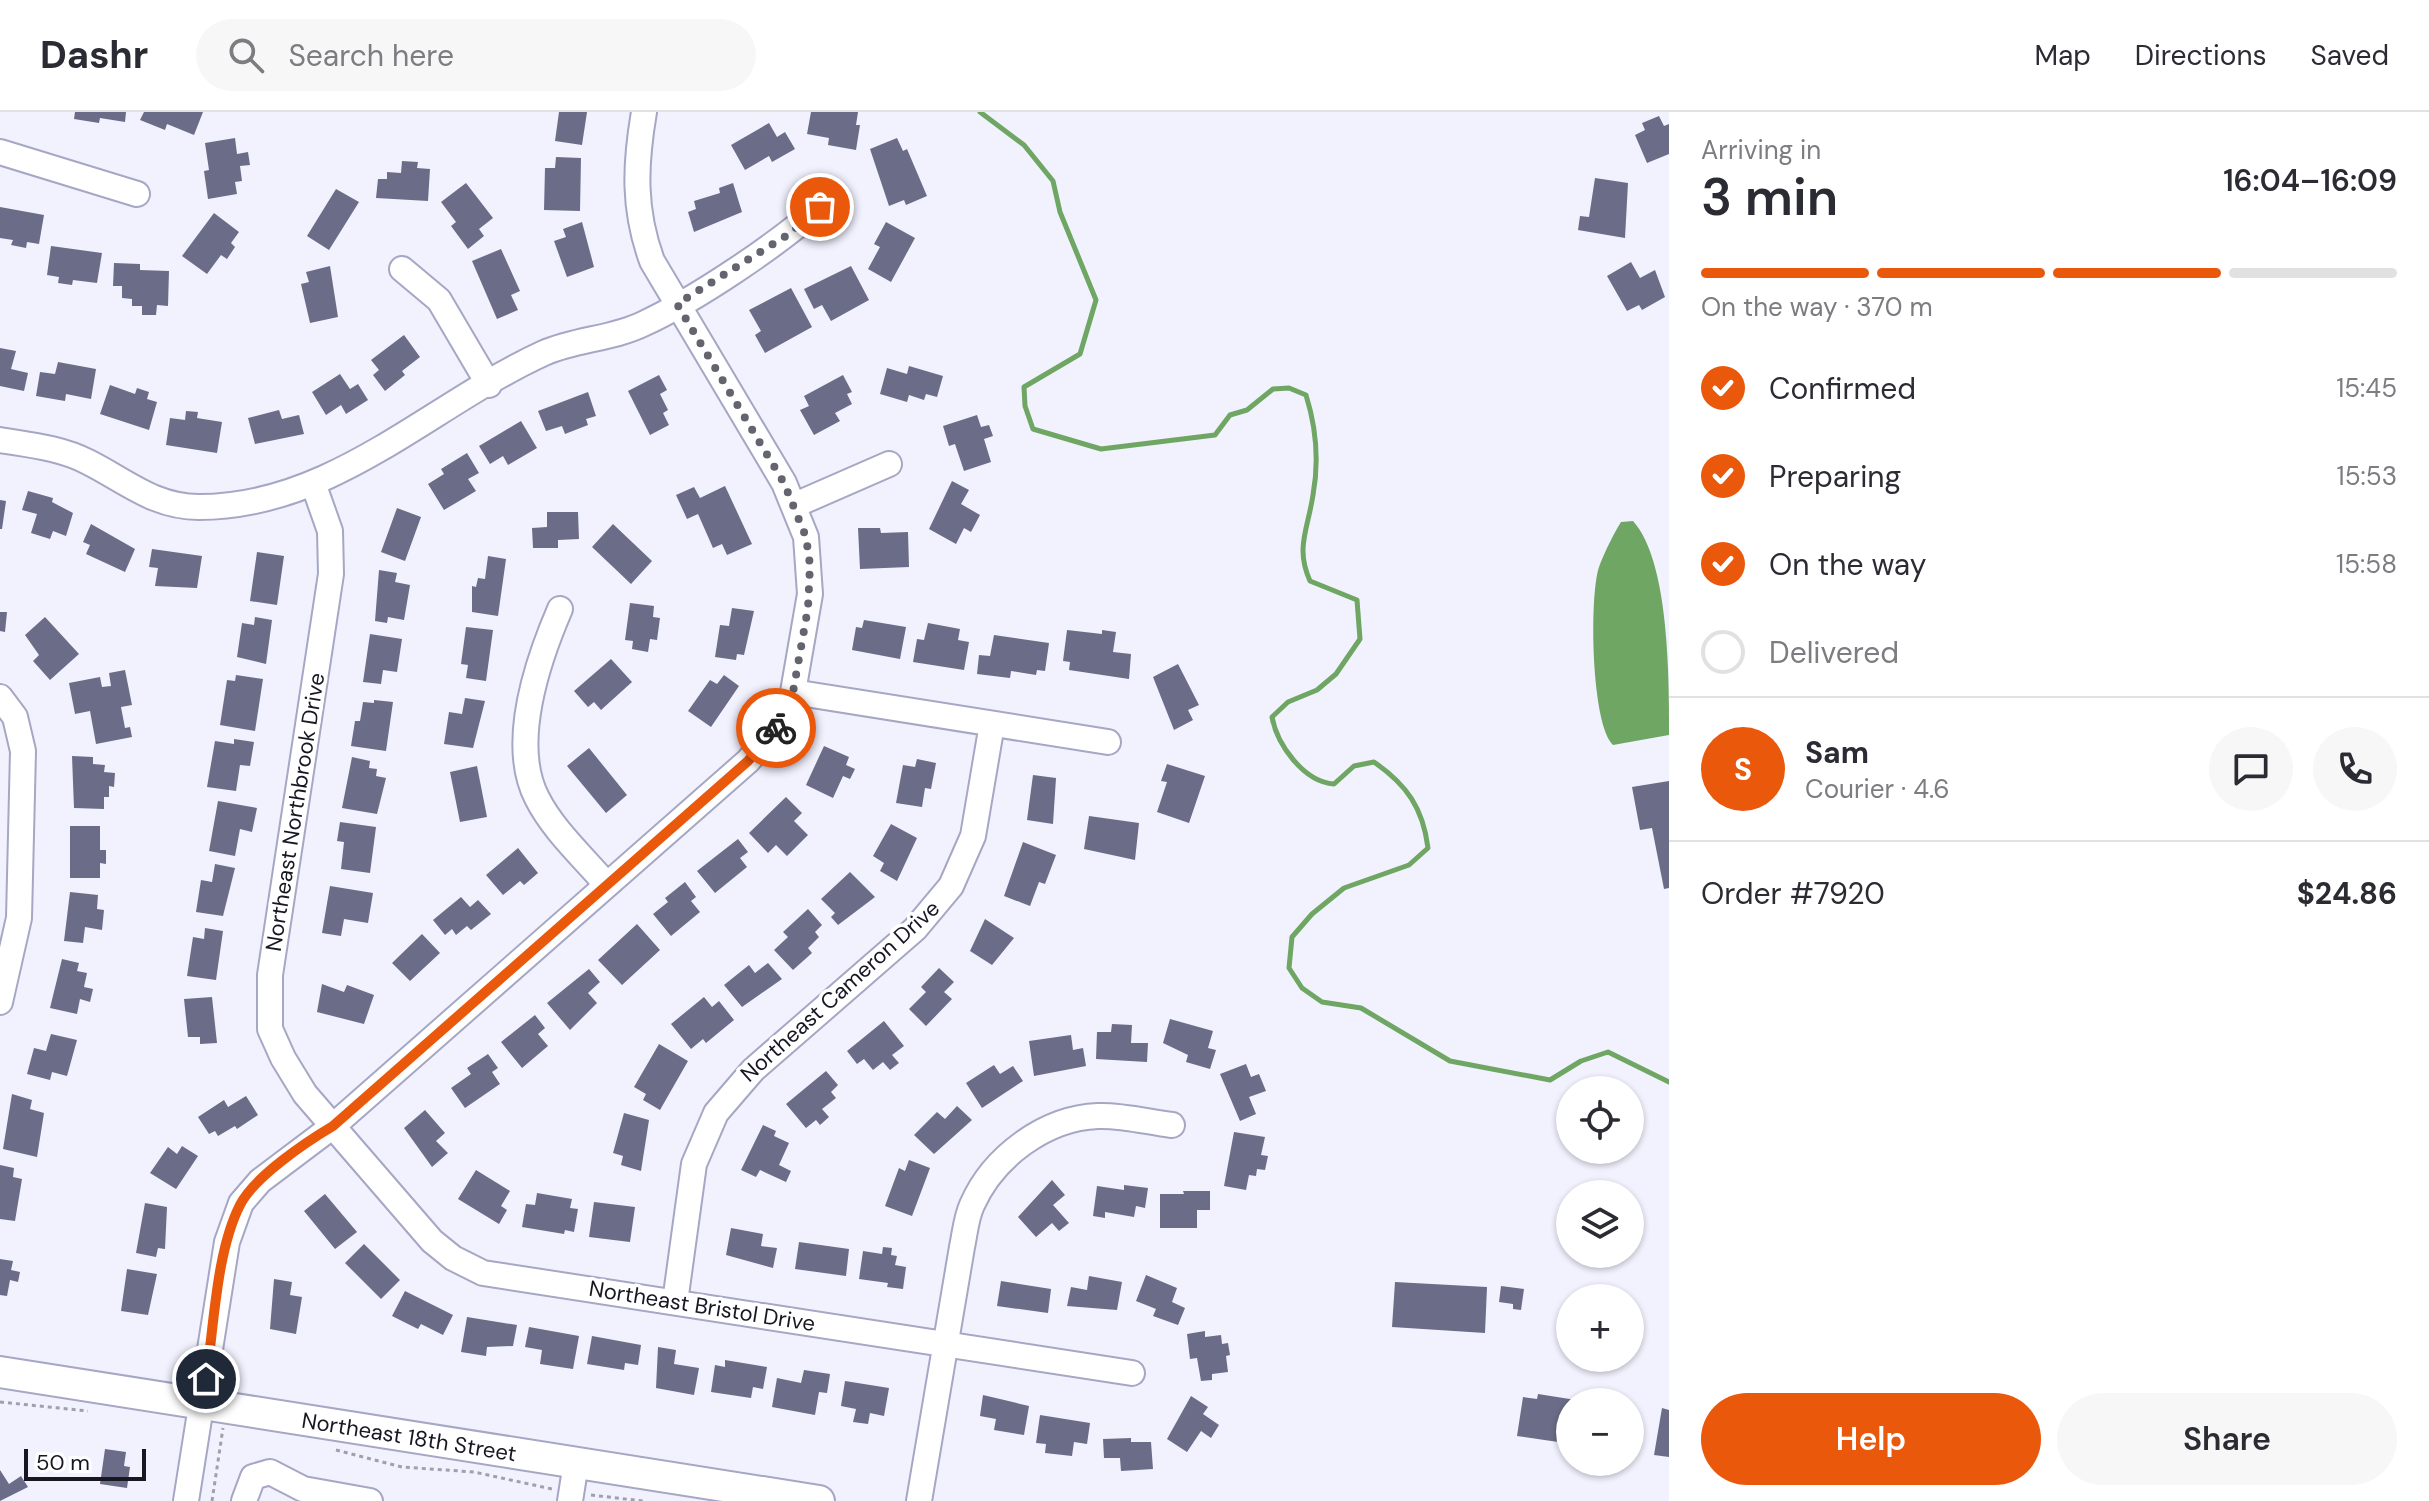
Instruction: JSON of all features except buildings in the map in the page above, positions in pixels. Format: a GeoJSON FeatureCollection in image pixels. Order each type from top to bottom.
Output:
{"type":"FeatureCollection","features":[{"type":"Feature","properties":{"kind":"main road","name":"Northeast 18th Street"},"geometry":{"type":"LineString","coordinates":[[0,1372],[200,1415],[572,1485],[819,1501]]}},
{"type":"Feature","properties":{"kind":"street"},"geometry":{"type":"LineString","coordinates":[[186,1501],[227,1242],[241,1203],[270,1173],[333,1126],[765,744],[793,692],[810,594],[806,537],[795,505],[652,261],[637,208],[636,166],[644,112]]}},
{"type":"Feature","properties":{"kind":"street"},"geometry":{"type":"LineString","coordinates":[[0,152],[137,194]]}},
{"type":"Feature","properties":{"kind":"street"},"geometry":{"type":"LineString","coordinates":[[0,440],[65,452],[151,499],[185,506],[225,506],[313,483],[386,447],[545,353],[621,333],[677,304],[789,234],[820,207]]}},
{"type":"Feature","properties":{"kind":"street"},"geometry":{"type":"LineString","coordinates":[[402,269],[439,300],[489,385]]}},
{"type":"Feature","properties":{"kind":"street"},"geometry":{"type":"LineString","coordinates":[[795,505],[889,464]]}},
{"type":"Feature","properties":{"kind":"street","name":"Northeast Northbrook Drive"},"geometry":{"type":"LineString","coordinates":[[313,483],[330,531],[331,574],[267,1003],[270,1029],[283,1058],[305,1094],[333,1126]]}},
{"type":"Feature","properties":{"kind":"street"},"geometry":{"type":"LineString","coordinates":[[560,609],[544,648],[526,730],[528,776],[546,814],[606,884]]}},
{"type":"Feature","properties":{"kind":"street"},"geometry":{"type":"LineString","coordinates":[[793,692],[1108,742]]}},
{"type":"Feature","properties":{"kind":"street"},"geometry":{"type":"LineString","coordinates":[[0,697],[15,717],[23,751],[0,1002]]}},
{"type":"Feature","properties":{"kind":"street","name":"Northeast Cameron Drive"},"geometry":{"type":"LineString","coordinates":[[675,1302],[694,1164],[716,1113],[753,1070],[915,929],[951,886],[973,836],[992,724]]}},
{"type":"Feature","properties":{"kind":"street"},"geometry":{"type":"LineString","coordinates":[[919,1501],[971,1208],[983,1182],[1022,1142],[1063,1121],[1099,1116],[1172,1125]]}},
{"type":"Feature","properties":{"kind":"street","name":"Northeast Bristol Drive"},"geometry":{"type":"LineString","coordinates":[[333,1126],[432,1241],[453,1258],[483,1273],[1132,1373]]}},
{"type":"Feature","properties":{"kind":"street"},"geometry":{"type":"LineString","coordinates":[[244,1501],[253,1477],[270,1472],[303,1489],[337,1499],[370,1501]]}},
{"type":"Feature","properties":{"kind":"path"},"geometry":{"type":"LineString","coordinates":[[0,1402],[97,1412]]}},
{"type":"Feature","properties":{"kind":"path"},"geometry":{"type":"LineString","coordinates":[[200,1415],[223,1428],[236,1430]]}},
{"type":"Feature","properties":{"kind":"path"},"geometry":{"type":"LineString","coordinates":[[212,1501],[223,1428]]}},
{"type":"Feature","properties":{"kind":"path"},"geometry":{"type":"LineString","coordinates":[[326,1447],[402,1467],[474,1472],[523,1485],[572,1485],[643,1501]]}},
{"type":"Feature","properties":{"kind":"shaded area"},"geometry":{"type":"Polygon","coordinates":[[[1633,521],[1645,539],[1660,591],[1667,652],[1669,735],[1613,745],[1600,713],[1596,688],[1594,604],[1603,556],[1621,522],[1633,521]]]}},
{"type":"Feature","properties":{"kind":"waterway"},"geometry":{"type":"LineString","coordinates":[[980,112],[1024,145],[1053,181],[1060,212],[1096,300],[1080,354],[1024,387],[1025,406],[1033,429],[1101,449],[1215,435],[1230,415],[1247,410],[1273,389],[1289,388],[1306,395],[1316,457],[1303,558],[1310,581],[1357,600],[1360,639],[1336,674],[1317,690],[1288,702],[1272,717],[1286,750],[1312,777],[1334,784],[1354,766],[1374,762],[1386,771],[1412,799],[1422,821],[1428,848],[1409,865],[1344,888],[1312,914],[1292,937],[1289,968],[1302,988],[1322,1002],[1361,1008],[1450,1061],[1550,1080],[1581,1061],[1608,1052],[1669,1082]]}},
{"type":"Feature","properties":{"kind":"way so far"},"geometry":{"type":"LineString","coordinates":[[776,728],[793,692],[808,608],[810,565],[806,537],[784,483],[677,304],[789,234],[820,207]]}},
{"type":"Feature","properties":{"kind":"route"},"geometry":{"type":"LineString","coordinates":[[206,1379],[227,1242],[241,1203],[260,1181],[312,1138],[333,1126],[748,761],[776,728]]}}]}
